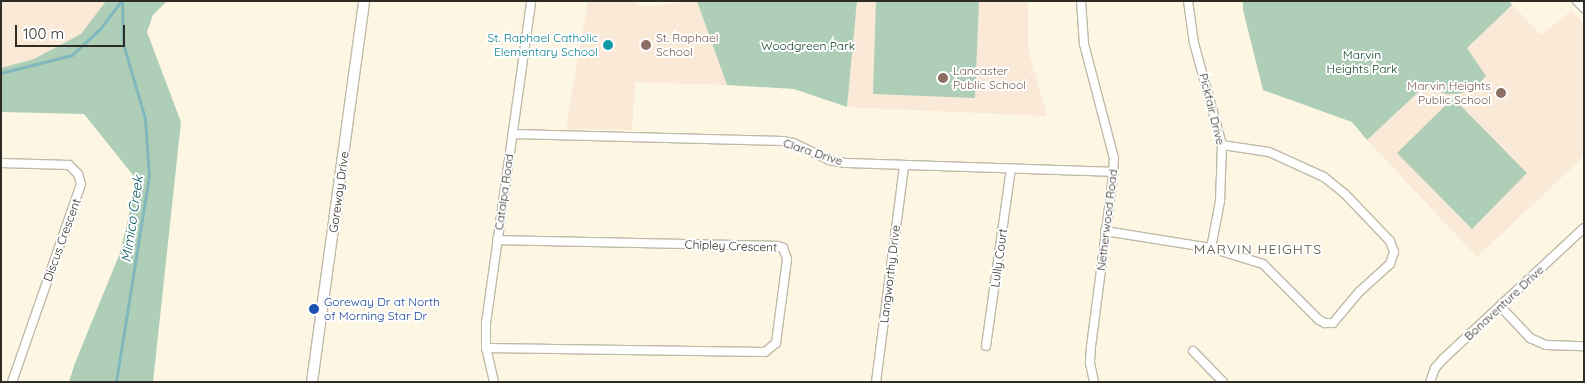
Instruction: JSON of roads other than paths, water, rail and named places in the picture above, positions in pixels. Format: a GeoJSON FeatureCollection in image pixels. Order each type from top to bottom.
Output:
{"type":"FeatureCollection","features":[{"type":"Feature","properties":{"kind":"main road","name":"Goreway Drive"},"geometry":{"type":"LineString","coordinates":[[312,382],[364,1]]}},
{"type":"Feature","properties":{"kind":"street","name":"Catalpa Road"},"geometry":{"type":"LineString","coordinates":[[494,382],[486,348],[486,323],[531,1]]}},
{"type":"Feature","properties":{"kind":"street","name":"Netherwood Road"},"geometry":{"type":"LineString","coordinates":[[1081,1],[1084,44],[1112,144],[1114,172],[1091,347],[1090,362],[1094,382]]}},
{"type":"Feature","properties":{"kind":"street","name":"Pickfair Drive"},"geometry":{"type":"LineString","coordinates":[[1188,1],[1194,43],[1222,145],[1220,201],[1211,248]]}},
{"type":"Feature","properties":{"kind":"street"},"geometry":{"type":"LineString","coordinates":[[1577,1],[1584,8]]}},
{"type":"Feature","properties":{"kind":"street","name":"Clara Drive"},"geometry":{"type":"LineString","coordinates":[[513,134],[783,141],[792,143],[829,160],[844,163],[904,167],[1114,172]]}},
{"type":"Feature","properties":{"kind":"street"},"geometry":{"type":"LineString","coordinates":[[1105,230],[1211,248],[1263,264],[1314,316],[1325,324],[1333,323],[1359,292],[1390,264],[1394,256],[1390,241],[1345,194],[1324,177],[1269,152],[1222,145]]}},
{"type":"Feature","properties":{"kind":"street","name":"Discus Crescent"},"geometry":{"type":"LineString","coordinates":[[1,162],[69,164],[78,174],[81,184],[12,382]]}},
{"type":"Feature","properties":{"kind":"street","name":"Langworthy Drive"},"geometry":{"type":"LineString","coordinates":[[876,382],[904,167]]}},
{"type":"Feature","properties":{"kind":"street","name":"Lully Court"},"geometry":{"type":"LineString","coordinates":[[986,346],[1011,169]]}},
{"type":"Feature","properties":{"kind":"street","name":"Bonaventure Drive"},"geometry":{"type":"LineString","coordinates":[[1430,382],[1439,363],[1584,228]]}},
{"type":"Feature","properties":{"kind":"street","name":"Chipley Crescent"},"geometry":{"type":"LineString","coordinates":[[486,348],[765,352],[776,343],[787,259],[783,248],[778,246],[497,240]]}},
{"type":"Feature","properties":{"kind":"street"},"geometry":{"type":"LineString","coordinates":[[1500,306],[1530,338],[1546,345],[1584,346]]}},
{"type":"Feature","properties":{"kind":"street"},"geometry":{"type":"LineString","coordinates":[[1194,351],[1223,382]]}},
{"type":"Feature","properties":{"kind":"waterway"},"geometry":{"type":"LineString","coordinates":[[1,73],[72,55],[100,29],[121,1]]}},
{"type":"Feature","properties":{"kind":"waterway","name":"Mimico Creek"},"geometry":{"type":"LineString","coordinates":[[116,382],[149,176],[145,119],[123,44],[122,1]]}},
{"type":"Feature","properties":{"kind":"place","name":"St. Raphael Catholic Elementary School"},"geometry":{"type":"Point","coordinates":[608,45]}},
{"type":"Feature","properties":{"kind":"place","name":"St. Raphael School"},"geometry":{"type":"Point","coordinates":[646,45]}},
{"type":"Feature","properties":{"kind":"place","name":"Lancaster Public School"},"geometry":{"type":"Point","coordinates":[943,78]}},
{"type":"Feature","properties":{"kind":"place","name":"Marvin Heights Public School"},"geometry":{"type":"Point","coordinates":[1501,93]}},
{"type":"Feature","properties":{"kind":"place","name":"Goreway Dr at North of Morning Star Dr"},"geometry":{"type":"Point","coordinates":[314,309]}},
{"type":"Feature","properties":{"kind":"district","name":"MARVIN HEIGHTS"},"geometry":{"type":"Point","coordinates":[1258,249]}},
{"type":"Feature","properties":{"kind":"park label","name":"Woodgreen Park"},"geometry":{"type":"Point","coordinates":[808,46]}},
{"type":"Feature","properties":{"kind":"park label","name":"Marvin Heights Park"},"geometry":{"type":"Point","coordinates":[1362,62]}}]}
